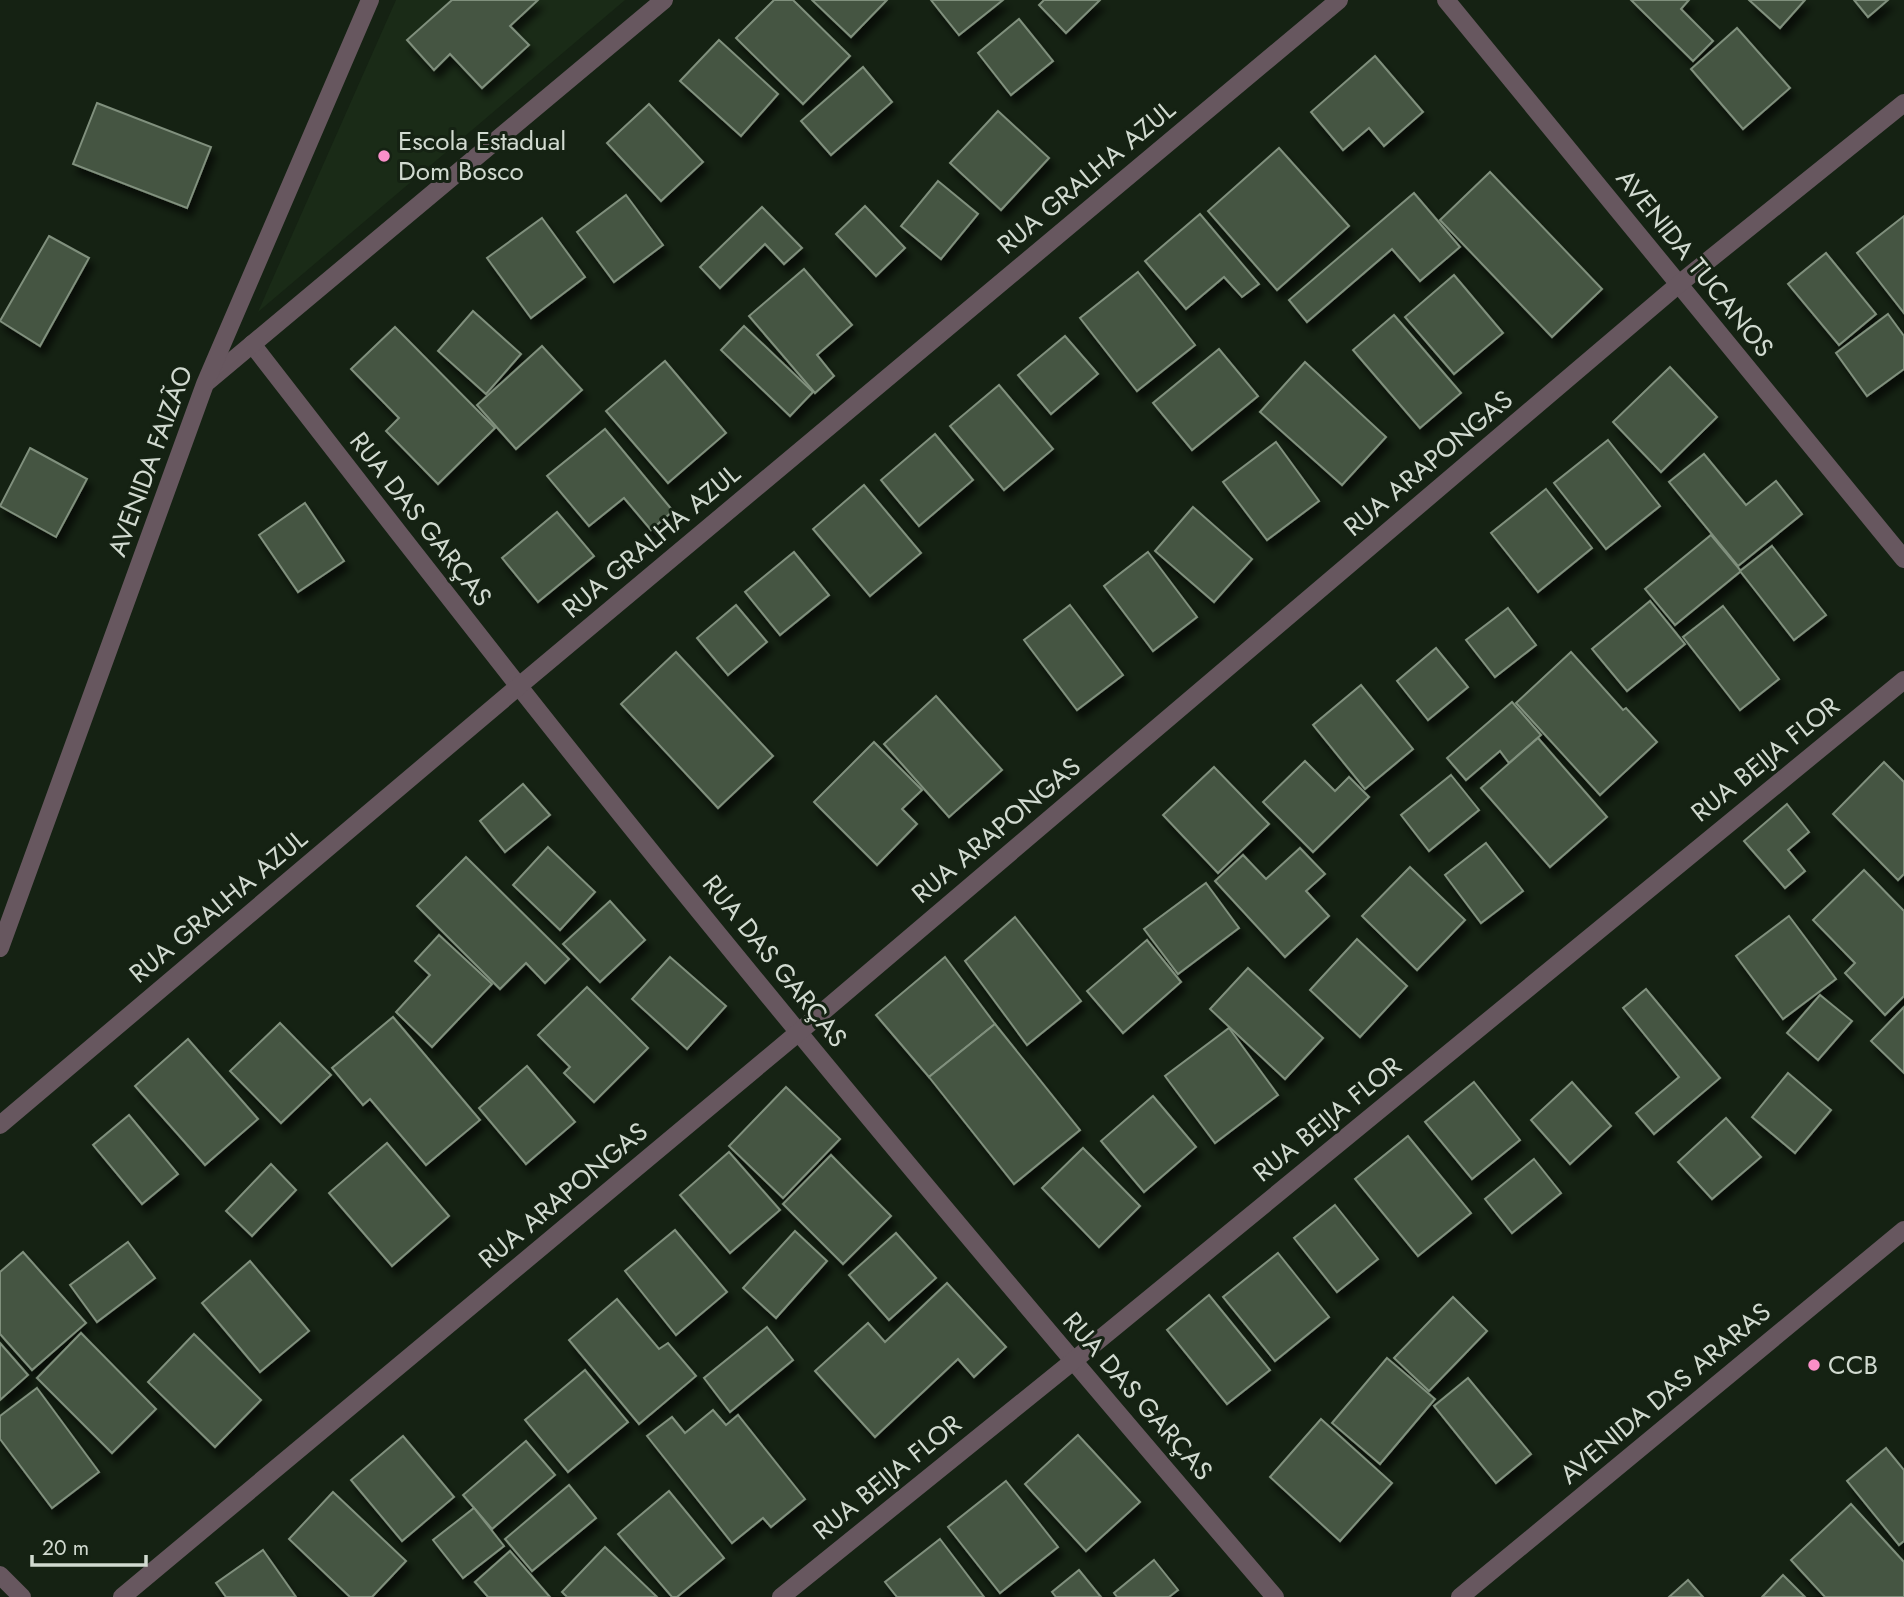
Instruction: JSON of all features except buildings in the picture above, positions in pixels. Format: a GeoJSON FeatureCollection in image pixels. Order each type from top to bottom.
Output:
{"type":"FeatureCollection","features":[{"type":"Feature","properties":{"kind":"street","name":"AVENIDA FAIZÃO"},"geometry":{"type":"LineString","coordinates":[[0,948],[205,384],[370,0]]}},
{"type":"Feature","properties":{"kind":"street"},"geometry":{"type":"LineString","coordinates":[[205,384],[664,0]]}},
{"type":"Feature","properties":{"kind":"street","name":"RUA GRALHA AZUL"},"geometry":{"type":"LineString","coordinates":[[0,1125],[519,686],[1339,0]]}},
{"type":"Feature","properties":{"kind":"street","name":"AVENIDA TUCANOS"},"geometry":{"type":"LineString","coordinates":[[1446,0],[1904,559]]}},
{"type":"Feature","properties":{"kind":"street","name":"RUA ARAPONGAS"},"geometry":{"type":"LineString","coordinates":[[122,1597],[799,1032],[1679,284],[1904,103]]}},
{"type":"Feature","properties":{"kind":"street","name":"RUA DAS GARÇAS"},"geometry":{"type":"LineString","coordinates":[[251,344],[519,686],[799,1032],[1072,1362],[1275,1597]]}},
{"type":"Feature","properties":{"kind":"street","name":"RUA BEIJA FLOR"},"geometry":{"type":"LineString","coordinates":[[781,1597],[1904,680]]}},
{"type":"Feature","properties":{"kind":"street","name":"AVENIDA DAS ARARAS"},"geometry":{"type":"LineString","coordinates":[[1460,1597],[1904,1230]]}},
{"type":"Feature","properties":{"kind":"street"},"geometry":{"type":"LineString","coordinates":[[0,1574],[22,1597]]}},
{"type":"Feature","properties":{"kind":"shaded area","name":"Escola Estadual Dom Bosco"},"geometry":{"type":"Polygon","coordinates":[[[396,0],[625,0],[258,312],[396,0]]]}},
{"type":"Feature","properties":{"kind":"place","name":"Escola Estadual Dom Bosco"},"geometry":{"type":"Point","coordinates":[384,156]}},
{"type":"Feature","properties":{"kind":"place","name":"CCB"},"geometry":{"type":"Point","coordinates":[1814,1365]}}]}
